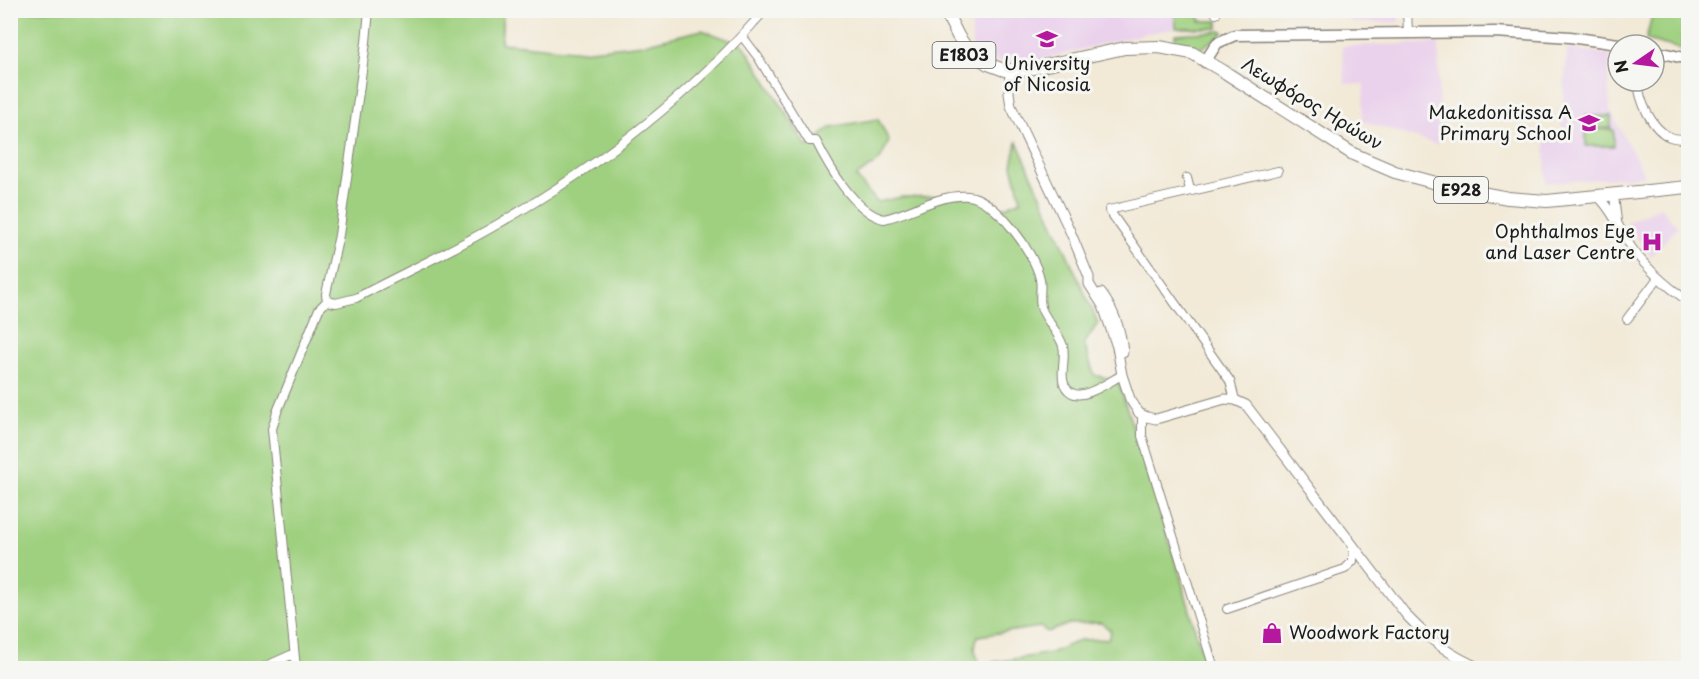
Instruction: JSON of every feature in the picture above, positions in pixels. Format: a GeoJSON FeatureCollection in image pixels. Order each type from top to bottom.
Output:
{"type":"FeatureCollection","features":[{"type":"Feature","properties":{"kind":"main road","name":"Λεωφόρος Ηρώων"},"geometry":{"type":"LineString","coordinates":[[938,10],[953,42],[967,58],[985,70],[1033,75],[1128,54],[1160,54],[1204,61],[1353,154],[1395,172],[1455,188],[1508,198],[1547,201],[1689,187]]}},
{"type":"Feature","properties":{"kind":"main road","name":"Λεωφόρος Ηρώων"},"geometry":{"type":"LineString","coordinates":[[945,10],[967,49],[988,64],[1009,74]]}},
{"type":"Feature","properties":{"kind":"main road"},"geometry":{"type":"LineString","coordinates":[[1204,61],[1217,43],[1235,35],[1539,34],[1606,41]]}},
{"type":"Feature","properties":{"kind":"main road"},"geometry":{"type":"LineString","coordinates":[[1666,52],[1688,55]]}},
{"type":"Feature","properties":{"kind":"street"},"geometry":{"type":"LineString","coordinates":[[327,301],[326,294],[341,224],[369,10]]}},
{"type":"Feature","properties":{"kind":"street"},"geometry":{"type":"LineString","coordinates":[[327,301],[336,303],[356,298],[497,225],[549,194],[633,134],[715,64],[765,10]]}},
{"type":"Feature","properties":{"kind":"street"},"geometry":{"type":"LineString","coordinates":[[1407,10],[1408,33]]}},
{"type":"Feature","properties":{"kind":"street"},"geometry":{"type":"LineString","coordinates":[[742,36],[758,57],[809,141],[816,141],[836,175],[865,210],[884,219],[954,196],[969,196],[984,200],[1010,226],[1033,263],[1040,279],[1040,305],[1064,349],[1062,378],[1066,386],[1072,393],[1081,395],[1122,375]]}},
{"type":"Feature","properties":{"kind":"street"},"geometry":{"type":"LineString","coordinates":[[1009,74],[1011,106],[1070,231],[1089,277],[1110,305],[1121,337],[1126,386]]}},
{"type":"Feature","properties":{"kind":"street"},"geometry":{"type":"LineString","coordinates":[[1640,93],[1651,119],[1659,129],[1672,138],[1689,139]]}},
{"type":"Feature","properties":{"kind":"street"},"geometry":{"type":"LineString","coordinates":[[1235,400],[1230,381],[1109,210],[1278,171]]}},
{"type":"Feature","properties":{"kind":"street"},"geometry":{"type":"LineString","coordinates":[[1187,178],[1190,190]]}},
{"type":"Feature","properties":{"kind":"street"},"geometry":{"type":"LineString","coordinates":[[1614,196],[1619,228]]}},
{"type":"Feature","properties":{"kind":"street"},"geometry":{"type":"LineString","coordinates":[[1598,197],[1606,205],[1634,251],[1658,278],[1689,301]]}},
{"type":"Feature","properties":{"kind":"street"},"geometry":{"type":"LineString","coordinates":[[1089,277],[1089,284],[1103,306],[1118,347],[1122,375],[1132,405],[1142,415],[1156,419],[1216,401],[1235,400],[1250,409],[1353,547],[1425,636],[1448,653],[1480,669]]}},
{"type":"Feature","properties":{"kind":"street"},"geometry":{"type":"LineString","coordinates":[[1628,320],[1658,278]]}},
{"type":"Feature","properties":{"kind":"street"},"geometry":{"type":"LineString","coordinates":[[296,669],[272,429],[319,309],[327,301]]}},
{"type":"Feature","properties":{"kind":"street"},"geometry":{"type":"LineString","coordinates":[[1142,415],[1142,436],[1214,669]]}},
{"type":"Feature","properties":{"kind":"street"},"geometry":{"type":"LineString","coordinates":[[1227,609],[1345,569],[1353,561],[1353,547]]}},
{"type":"Feature","properties":{"kind":"street"},"geometry":{"type":"LineString","coordinates":[[262,669],[293,654]]}},
{"type":"Feature","properties":{"kind":"shaded area","name":"University of Nicosia"},"geometry":{"type":"Polygon","coordinates":[[[968,11],[1174,11],[1174,29],[1147,33],[1027,63],[1008,65],[981,54],[972,45],[971,16],[968,11]]]}},
{"type":"Feature","properties":{"kind":"shaded area"},"geometry":{"type":"Polygon","coordinates":[[[1350,11],[1398,11],[1399,22],[1351,23],[1350,11]]]}},
{"type":"Feature","properties":{"kind":"shaded area"},"geometry":{"type":"Polygon","coordinates":[[[1439,43],[1438,145],[1362,121],[1364,85],[1345,83],[1342,46],[1439,43]]]}},
{"type":"Feature","properties":{"kind":"shaded area","name":"Makedonitissa A Primary School"},"geometry":{"type":"Polygon","coordinates":[[[1567,49],[1606,53],[1606,93],[1609,93],[1610,110],[1645,176],[1546,183],[1545,135],[1561,135],[1567,49]]]}},
{"type":"Feature","properties":{"kind":"shaded area","name":"Ophthalmos Eye and Laser Centre"},"geometry":{"type":"Polygon","coordinates":[[[1661,207],[1678,227],[1651,256],[1629,228],[1627,222],[1661,207]]]}},
{"type":"Feature","properties":{"kind":"green space"},"geometry":{"type":"Polygon","coordinates":[[[10,11],[503,11],[501,43],[582,51],[643,44],[702,30],[744,45],[807,147],[831,127],[878,119],[889,141],[880,160],[856,177],[877,202],[902,197],[984,195],[1001,209],[1021,200],[1012,165],[1017,142],[1098,323],[1084,344],[1094,375],[1118,381],[1180,575],[1206,668],[996,668],[990,663],[1051,653],[1080,640],[1108,639],[1111,631],[1102,623],[1069,624],[1048,632],[1040,627],[978,636],[975,645],[976,654],[985,668],[11,668],[10,11]]]}},
{"type":"Feature","properties":{"kind":"green space"},"geometry":{"type":"Polygon","coordinates":[[[1175,11],[1199,11],[1200,21],[1218,21],[1218,28],[1176,28],[1175,11]]]}},
{"type":"Feature","properties":{"kind":"green space"},"geometry":{"type":"Polygon","coordinates":[[[1653,11],[1688,11],[1681,49],[1666,45],[1666,33],[1648,33],[1653,11]]]}},
{"type":"Feature","properties":{"kind":"green space"},"geometry":{"type":"Polygon","coordinates":[[[1223,31],[1202,48],[1175,42],[1175,34],[1223,31]]]}},
{"type":"Feature","properties":{"kind":"green space"},"geometry":{"type":"Polygon","coordinates":[[[1586,116],[1611,116],[1611,128],[1586,128],[1586,116]]]}},
{"type":"Feature","properties":{"kind":"green space"},"geometry":{"type":"Polygon","coordinates":[[[1586,129],[1614,130],[1614,146],[1586,146],[1586,129]]]}},
{"type":"Feature","properties":{"kind":"place","name":"University of Nicosia"},"geometry":{"type":"Point","coordinates":[1047,39]}},
{"type":"Feature","properties":{"kind":"place","name":"Makedonitissa A Primary School"},"geometry":{"type":"Point","coordinates":[1589,123]}},
{"type":"Feature","properties":{"kind":"place","name":"Ophthalmos Eye and Laser Centre"},"geometry":{"type":"Point","coordinates":[1652,242]}},
{"type":"Feature","properties":{"kind":"place","name":"Woodwork Factory"},"geometry":{"type":"Point","coordinates":[1272,633]}}]}
